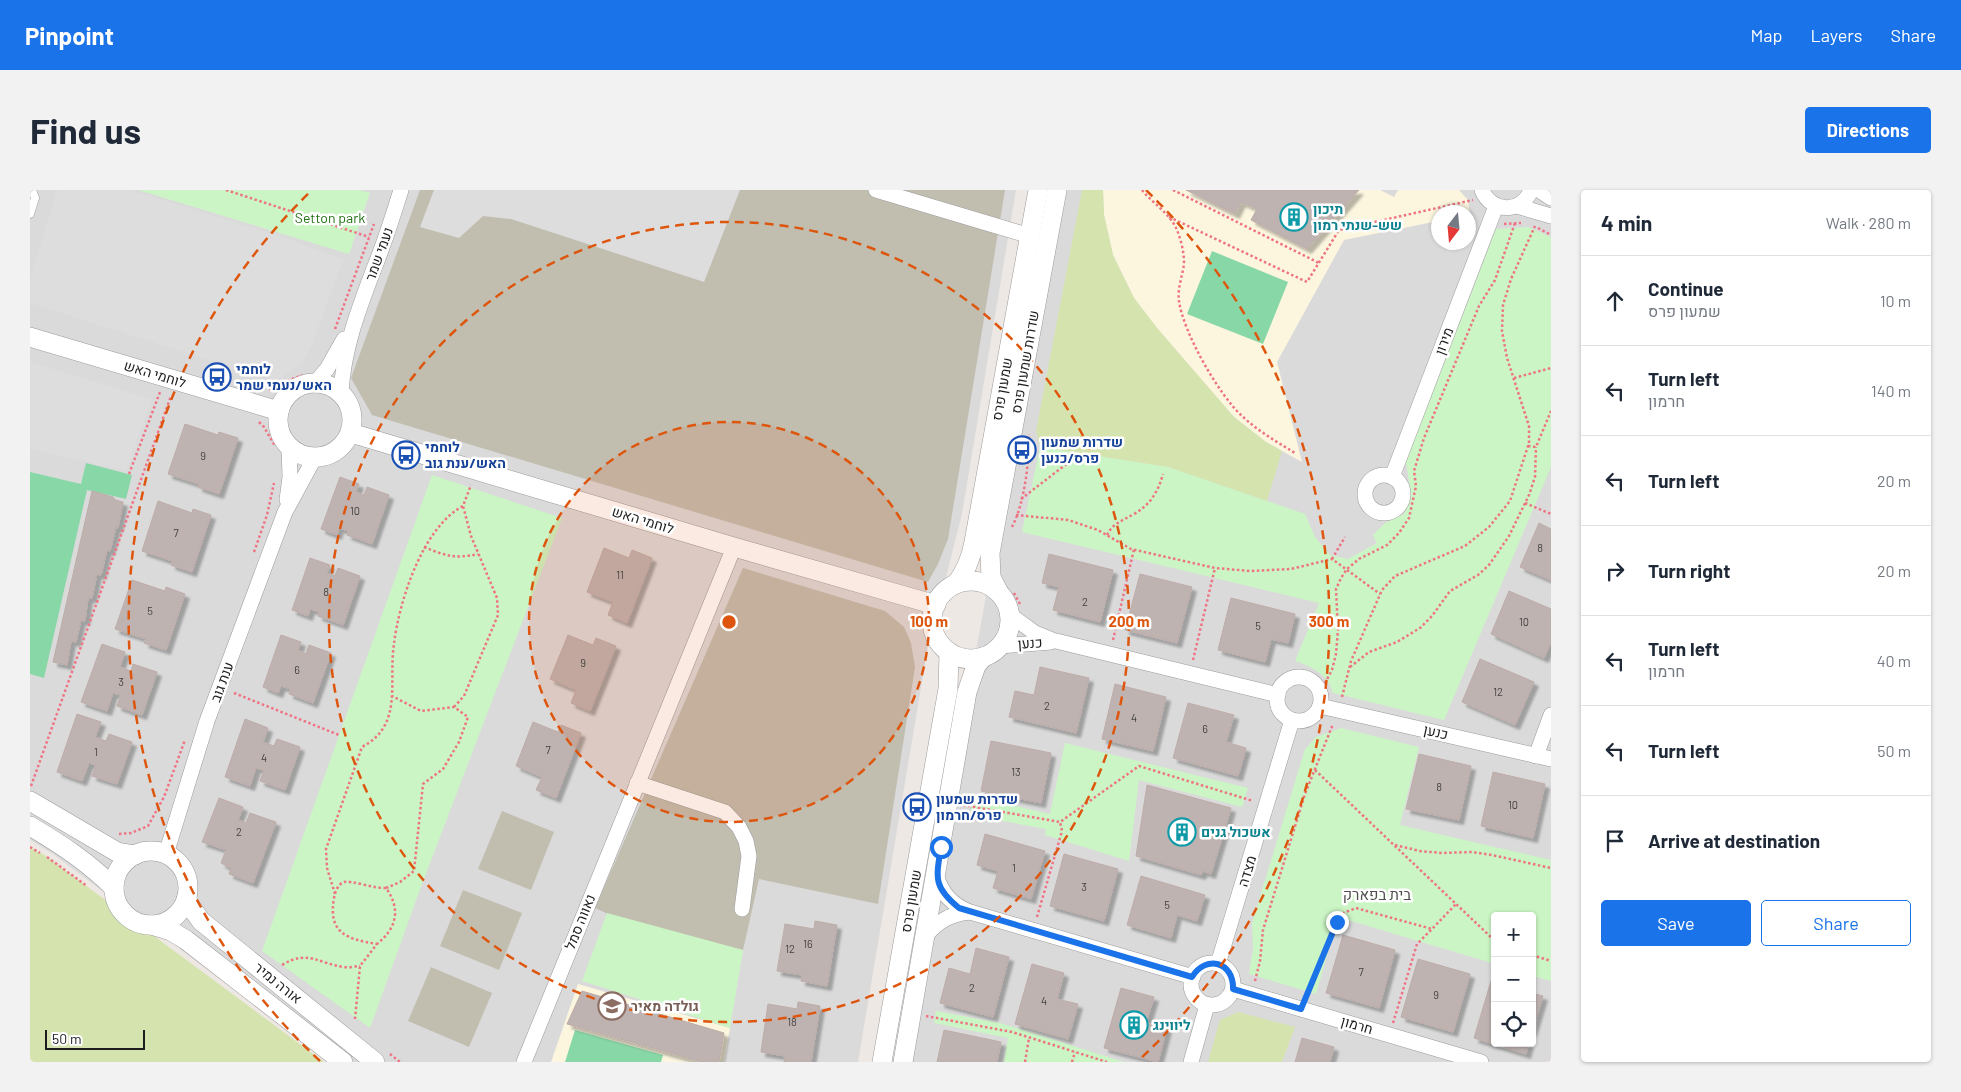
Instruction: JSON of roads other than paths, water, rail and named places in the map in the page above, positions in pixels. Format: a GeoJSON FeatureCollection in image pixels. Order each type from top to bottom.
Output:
{"type":"FeatureCollection","features":[{"type":"Feature","properties":{"kind":"street","name":"נעמי שמר"},"geometry":{"type":"LineString","coordinates":[[311,378],[327,369],[355,318],[388,233],[401,190]]}},
{"type":"Feature","properties":{"kind":"street"},"geometry":{"type":"LineString","coordinates":[[876,190],[1030,236]]}},
{"type":"Feature","properties":{"kind":"street","name":"שמעון פרס"},"geometry":{"type":"LineString","coordinates":[[956,584],[964,574],[969,563],[974,542],[1038,190]]}},
{"type":"Feature","properties":{"kind":"street","name":"שדרות שמעון פרס"},"geometry":{"type":"LineString","coordinates":[[1004,588],[991,577],[990,567],[997,514],[1057,190]]}},
{"type":"Feature","properties":{"kind":"street"},"geometry":{"type":"LineString","coordinates":[[1488,198],[1510,208],[1524,202],[1531,190]]}},
{"type":"Feature","properties":{"kind":"street"},"geometry":{"type":"LineString","coordinates":[[1539,190],[1551,198]]}},
{"type":"Feature","properties":{"kind":"street","name":"מירון"},"geometry":{"type":"LineString","coordinates":[[1392,477],[1488,198]]}},
{"type":"Feature","properties":{"kind":"street"},"geometry":{"type":"LineString","coordinates":[[1516,206],[1546,214]]}},
{"type":"Feature","properties":{"kind":"street","name":"נעמי שמר"},"geometry":{"type":"LineString","coordinates":[[341,394],[342,372],[355,318]]}},
{"type":"Feature","properties":{"kind":"street","name":"לוחמי האש"},"geometry":{"type":"LineString","coordinates":[[30,337],[279,411]]}},
{"type":"Feature","properties":{"kind":"street"},"geometry":{"type":"LineString","coordinates":[[311,378],[330,386],[341,394],[349,405],[352,414],[351,440],[333,453],[318,460],[283,449],[279,411],[290,393],[311,378]]}},
{"type":"Feature","properties":{"kind":"street","name":"לוחמי האש"},"geometry":{"type":"LineString","coordinates":[[351,440],[936,605]]}},
{"type":"Feature","properties":{"kind":"street","name":"ענת גוב"},"geometry":{"type":"LineString","coordinates":[[283,449],[290,477],[285,512]]}},
{"type":"Feature","properties":{"kind":"street","name":"ענת גוב"},"geometry":{"type":"LineString","coordinates":[[166,854],[207,721],[285,512],[318,460]]}},
{"type":"Feature","properties":{"kind":"street","name":"נאווה סמל"},"geometry":{"type":"LineString","coordinates":[[524,1062],[734,547]]}},
{"type":"Feature","properties":{"kind":"street"},"geometry":{"type":"LineString","coordinates":[[966,581],[981,582],[1004,588],[1005,600],[1016,620],[1000,646],[983,657],[966,658],[949,652],[936,636],[933,626],[936,605],[947,590],[956,584],[966,581]]}},
{"type":"Feature","properties":{"kind":"street","name":"כנען"},"geometry":{"type":"LineString","coordinates":[[1016,620],[1035,633],[1060,642],[1278,695]]}},
{"type":"Feature","properties":{"kind":"street","name":"כנען"},"geometry":{"type":"LineString","coordinates":[[1000,646],[1037,642],[1060,642]]}},
{"type":"Feature","properties":{"kind":"street","name":"שמעון פרס"},"geometry":{"type":"LineString","coordinates":[[882,1062],[948,689],[949,652]]}},
{"type":"Feature","properties":{"kind":"street","name":"שמעון פרס"},"geometry":{"type":"LineString","coordinates":[[903,1062],[967,692],[976,666],[983,657]]}},
{"type":"Feature","properties":{"kind":"street"},"geometry":{"type":"LineString","coordinates":[[1305,678],[1316,686],[1320,692],[1320,706],[1310,719],[1304,721],[1292,720],[1282,713],[1277,701],[1278,695],[1285,683],[1291,679],[1305,678]]}},
{"type":"Feature","properties":{"kind":"street","name":"כנען"},"geometry":{"type":"LineString","coordinates":[[1320,706],[1544,757]]}},
{"type":"Feature","properties":{"kind":"street"},"geometry":{"type":"LineString","coordinates":[[1544,757],[1551,715]]}},
{"type":"Feature","properties":{"kind":"street","name":"מצדה"},"geometry":{"type":"LineString","coordinates":[[1218,964],[1292,720]]}},
{"type":"Feature","properties":{"kind":"street"},"geometry":{"type":"LineString","coordinates":[[637,783],[725,812],[739,827],[746,841],[750,856],[742,910]]}},
{"type":"Feature","properties":{"kind":"street"},"geometry":{"type":"LineString","coordinates":[[30,800],[117,852],[135,854],[150,851],[166,854],[180,865],[185,873],[188,890],[186,900],[176,915],[169,920],[151,925],[133,920],[119,906],[114,888],[95,869],[66,847],[30,826]]}},
{"type":"Feature","properties":{"kind":"street"},"geometry":{"type":"LineString","coordinates":[[114,888],[119,869],[135,854]]}},
{"type":"Feature","properties":{"kind":"street"},"geometry":{"type":"LineString","coordinates":[[936,875],[943,892],[959,908],[1192,977]]}},
{"type":"Feature","properties":{"kind":"street","name":"אורה נמיר"},"geometry":{"type":"LineString","coordinates":[[186,900],[201,921],[375,1062]]}},
{"type":"Feature","properties":{"kind":"street"},"geometry":{"type":"LineString","coordinates":[[926,936],[949,916],[970,912]]}},
{"type":"Feature","properties":{"kind":"street","name":"אורה נמיר"},"geometry":{"type":"LineString","coordinates":[[151,925],[171,931],[186,940],[344,1062]]}},
{"type":"Feature","properties":{"kind":"street"},"geometry":{"type":"LineString","coordinates":[[1206,964],[1218,964],[1229,971],[1232,977],[1233,989],[1230,995],[1220,1004],[1207,1005],[1201,1002],[1192,991],[1192,977],[1196,971],[1206,964]]}},
{"type":"Feature","properties":{"kind":"street","name":"חרמון"},"geometry":{"type":"LineString","coordinates":[[1233,989],[1481,1062]]}},
{"type":"Feature","properties":{"kind":"street"},"geometry":{"type":"LineString","coordinates":[[1191,1062],[1207,1005]]}},
{"type":"Feature","properties":{"kind":"lane"},"geometry":{"type":"LineString","coordinates":[[30,214],[35,198],[32,190]]}},
{"type":"Feature","properties":{"kind":"place","name":"תיכון שש-שנתי רמון"},"geometry":{"type":"Point","coordinates":[1294,217]}},
{"type":"Feature","properties":{"kind":"place","name":"לוחמי האש/נעמי שמר"},"geometry":{"type":"Point","coordinates":[217,377]}},
{"type":"Feature","properties":{"kind":"place","name":"שדרות שמעון פרס/כנען"},"geometry":{"type":"Point","coordinates":[1022,450]}},
{"type":"Feature","properties":{"kind":"place","name":"לוחמי האש/ענת גוב"},"geometry":{"type":"Point","coordinates":[406,455]}},
{"type":"Feature","properties":{"kind":"place","name":"שדרות שמעון פרס/חרמון"},"geometry":{"type":"Point","coordinates":[917,807]}},
{"type":"Feature","properties":{"kind":"place","name":"אשכול גנים"},"geometry":{"type":"Point","coordinates":[1182,832]}},
{"type":"Feature","properties":{"kind":"place","name":"גולדה מאיר"},"geometry":{"type":"Point","coordinates":[612,1006]}},
{"type":"Feature","properties":{"kind":"place","name":"ליווינג"},"geometry":{"type":"Point","coordinates":[1134,1025]}},
{"type":"Feature","properties":{"kind":"district","name":"בית בפארק"},"geometry":{"type":"Point","coordinates":[1377,895]}},
{"type":"Feature","properties":{"kind":"park label","name":"Setton park"},"geometry":{"type":"Point","coordinates":[330,218]}}]}
